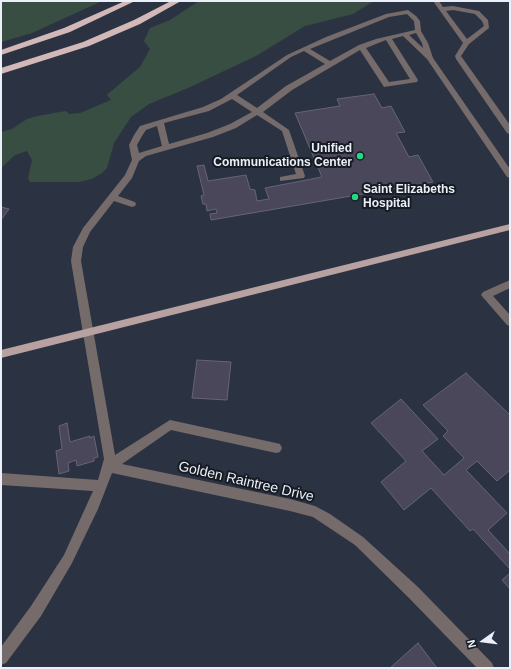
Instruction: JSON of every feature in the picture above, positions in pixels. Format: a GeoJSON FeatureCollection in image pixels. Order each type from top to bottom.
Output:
{"type":"FeatureCollection","features":[{"type":"Feature","properties":{"kind":"highway"},"geometry":{"type":"LineString","coordinates":[[1,53],[67,30],[131,1]]}},
{"type":"Feature","properties":{"kind":"highway"},"geometry":{"type":"LineString","coordinates":[[1,71],[86,44],[122,29],[177,1]]}},
{"type":"Feature","properties":{"kind":"main road"},"geometry":{"type":"LineString","coordinates":[[1,354],[510,227]]}},
{"type":"Feature","properties":{"kind":"lane"},"geometry":{"type":"LineString","coordinates":[[436,1],[466,43]]}},
{"type":"Feature","properties":{"kind":"lane"},"geometry":{"type":"LineString","coordinates":[[442,9],[452,8],[477,12],[485,20],[487,27],[466,43],[458,56],[459,60],[510,131]]}},
{"type":"Feature","properties":{"kind":"lane"},"geometry":{"type":"LineString","coordinates":[[136,160],[134,145],[143,128],[206,109],[232,95],[289,56],[328,38],[400,12],[408,12],[417,21],[418,31],[425,43],[430,58]]}},
{"type":"Feature","properties":{"kind":"lane"},"geometry":{"type":"LineString","coordinates":[[1,658],[36,611],[68,559],[81,534],[108,468],[110,452],[76,261],[78,247],[86,230],[129,176],[136,160],[143,154],[210,135],[233,126],[258,112],[289,88],[329,63],[361,46],[418,31]]}},
{"type":"Feature","properties":{"kind":"lane"},"geometry":{"type":"LineString","coordinates":[[404,34],[430,58],[510,175]]}},
{"type":"Feature","properties":{"kind":"lane"},"geometry":{"type":"LineString","coordinates":[[361,46],[387,85],[414,80],[388,38]]}},
{"type":"Feature","properties":{"kind":"lane"},"geometry":{"type":"LineString","coordinates":[[305,49],[329,63]]}},
{"type":"Feature","properties":{"kind":"lane"},"geometry":{"type":"LineString","coordinates":[[232,95],[284,130],[301,176],[283,179]]}},
{"type":"Feature","properties":{"kind":"lane"},"geometry":{"type":"LineString","coordinates":[[160,122],[166,148]]}},
{"type":"Feature","properties":{"kind":"lane"},"geometry":{"type":"LineString","coordinates":[[112,197],[132,204]]}},
{"type":"Feature","properties":{"kind":"lane"},"geometry":{"type":"LineString","coordinates":[[510,284],[486,295],[510,322]]}},
{"type":"Feature","properties":{"kind":"lane"},"geometry":{"type":"LineString","coordinates":[[108,468],[170,425],[276,448]]}},
{"type":"Feature","properties":{"kind":"lane","name":"Golden Raintree Drive"},"geometry":{"type":"LineString","coordinates":[[108,468],[290,505],[315,512],[359,541],[413,592],[481,666]]}},
{"type":"Feature","properties":{"kind":"lane"},"geometry":{"type":"LineString","coordinates":[[1,479],[101,486]]}},
{"type":"Feature","properties":{"kind":"green space"},"geometry":{"type":"Polygon","coordinates":[[[1,1],[102,1],[32,33],[1,42],[1,1]]]}},
{"type":"Feature","properties":{"kind":"green space"},"geometry":{"type":"Polygon","coordinates":[[[199,1],[374,1],[353,14],[305,26],[256,56],[188,88],[149,104],[131,117],[114,143],[107,168],[92,179],[79,182],[30,182],[28,178],[32,160],[27,151],[15,155],[1,168],[1,132],[12,129],[27,119],[37,116],[66,111],[69,114],[80,113],[111,100],[107,95],[140,67],[150,49],[144,41],[150,28],[170,20],[199,1]]]}},
{"type":"Feature","properties":{"kind":"building","name":"Unified Communications Center"},"geometry":{"type":"Polygon","coordinates":[[[374,94],[382,108],[391,106],[405,132],[396,133],[409,157],[418,155],[433,182],[211,220],[210,214],[217,213],[216,209],[207,211],[206,204],[203,204],[201,196],[204,195],[197,166],[204,165],[208,181],[246,175],[250,189],[255,190],[257,201],[269,199],[265,188],[322,177],[295,113],[340,106],[337,99],[374,94]]]}},
{"type":"Feature","properties":{"kind":"building"},"geometry":{"type":"Polygon","coordinates":[[[1,207],[9,209],[1,220],[1,207]]]}},
{"type":"Feature","properties":{"kind":"building"},"geometry":{"type":"Polygon","coordinates":[[[197,360],[231,362],[227,400],[192,398],[197,360]]]}},
{"type":"Feature","properties":{"kind":"building"},"geometry":{"type":"Polygon","coordinates":[[[466,373],[510,415],[510,470],[497,481],[477,461],[466,470],[507,513],[488,530],[510,554],[510,569],[473,529],[470,531],[431,488],[404,510],[381,482],[406,461],[371,423],[401,399],[438,439],[422,451],[444,475],[464,458],[443,436],[448,431],[423,405],[466,373]]]}},
{"type":"Feature","properties":{"kind":"building"},"geometry":{"type":"Polygon","coordinates":[[[67,423],[70,442],[94,436],[98,457],[94,458],[94,461],[77,466],[76,460],[68,463],[69,471],[59,474],[56,451],[62,449],[59,426],[67,423]]]}},
{"type":"Feature","properties":{"kind":"building"},"geometry":{"type":"Polygon","coordinates":[[[510,573],[510,589],[502,580],[510,573]]]}},
{"type":"Feature","properties":{"kind":"building"},"geometry":{"type":"Polygon","coordinates":[[[418,643],[437,668],[390,668],[418,643]]]}},
{"type":"Feature","properties":{"kind":"place","name":"Unified Communications Center"},"geometry":{"type":"Point","coordinates":[360,156]}},
{"type":"Feature","properties":{"kind":"place","name":"Saint Elizabeths Hospital"},"geometry":{"type":"Point","coordinates":[355,197]}}]}
